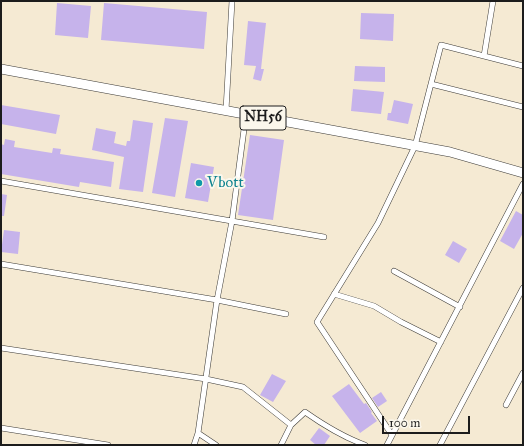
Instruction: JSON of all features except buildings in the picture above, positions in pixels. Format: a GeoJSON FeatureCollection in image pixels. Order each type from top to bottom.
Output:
{"type":"FeatureCollection","features":[{"type":"Feature","properties":{"kind":"highway","name":"NH56"},"geometry":{"type":"LineString","coordinates":[[1,69],[450,152],[523,173]]}},
{"type":"Feature","properties":{"kind":"street"},"geometry":{"type":"LineString","coordinates":[[226,110],[232,1]]}},
{"type":"Feature","properties":{"kind":"street"},"geometry":{"type":"LineString","coordinates":[[484,56],[493,1]]}},
{"type":"Feature","properties":{"kind":"street"},"geometry":{"type":"LineString","coordinates":[[392,435],[317,322],[378,223],[414,146],[441,45],[523,66]]}},
{"type":"Feature","properties":{"kind":"street"},"geometry":{"type":"LineString","coordinates":[[431,84],[523,107]]}},
{"type":"Feature","properties":{"kind":"street"},"geometry":{"type":"LineString","coordinates":[[194,445],[198,433],[217,300],[232,221],[246,114]]}},
{"type":"Feature","properties":{"kind":"street"},"geometry":{"type":"LineString","coordinates":[[1,181],[324,237]]}},
{"type":"Feature","properties":{"kind":"street"},"geometry":{"type":"LineString","coordinates":[[387,445],[523,184]]}},
{"type":"Feature","properties":{"kind":"street"},"geometry":{"type":"LineString","coordinates":[[1,264],[217,300],[286,314]]}},
{"type":"Feature","properties":{"kind":"street"},"geometry":{"type":"LineString","coordinates":[[394,271],[460,307]]}},
{"type":"Feature","properties":{"kind":"street"},"geometry":{"type":"LineString","coordinates":[[440,445],[523,288]]}},
{"type":"Feature","properties":{"kind":"street"},"geometry":{"type":"LineString","coordinates":[[334,294],[374,306],[401,322],[442,342]]}},
{"type":"Feature","properties":{"kind":"street"},"geometry":{"type":"LineString","coordinates":[[1,348],[206,379],[243,387],[291,425]]}},
{"type":"Feature","properties":{"kind":"street"},"geometry":{"type":"LineString","coordinates":[[506,406],[523,373]]}},
{"type":"Feature","properties":{"kind":"street"},"geometry":{"type":"LineString","coordinates":[[282,445],[291,425],[305,412],[335,432],[348,439],[365,445]]}},
{"type":"Feature","properties":{"kind":"street"},"geometry":{"type":"LineString","coordinates":[[1,428],[108,445]]}},
{"type":"Feature","properties":{"kind":"street"},"geometry":{"type":"LineString","coordinates":[[198,433],[216,445]]}},
{"type":"Feature","properties":{"kind":"place","name":"Vbott"},"geometry":{"type":"Point","coordinates":[199,183]}}]}
